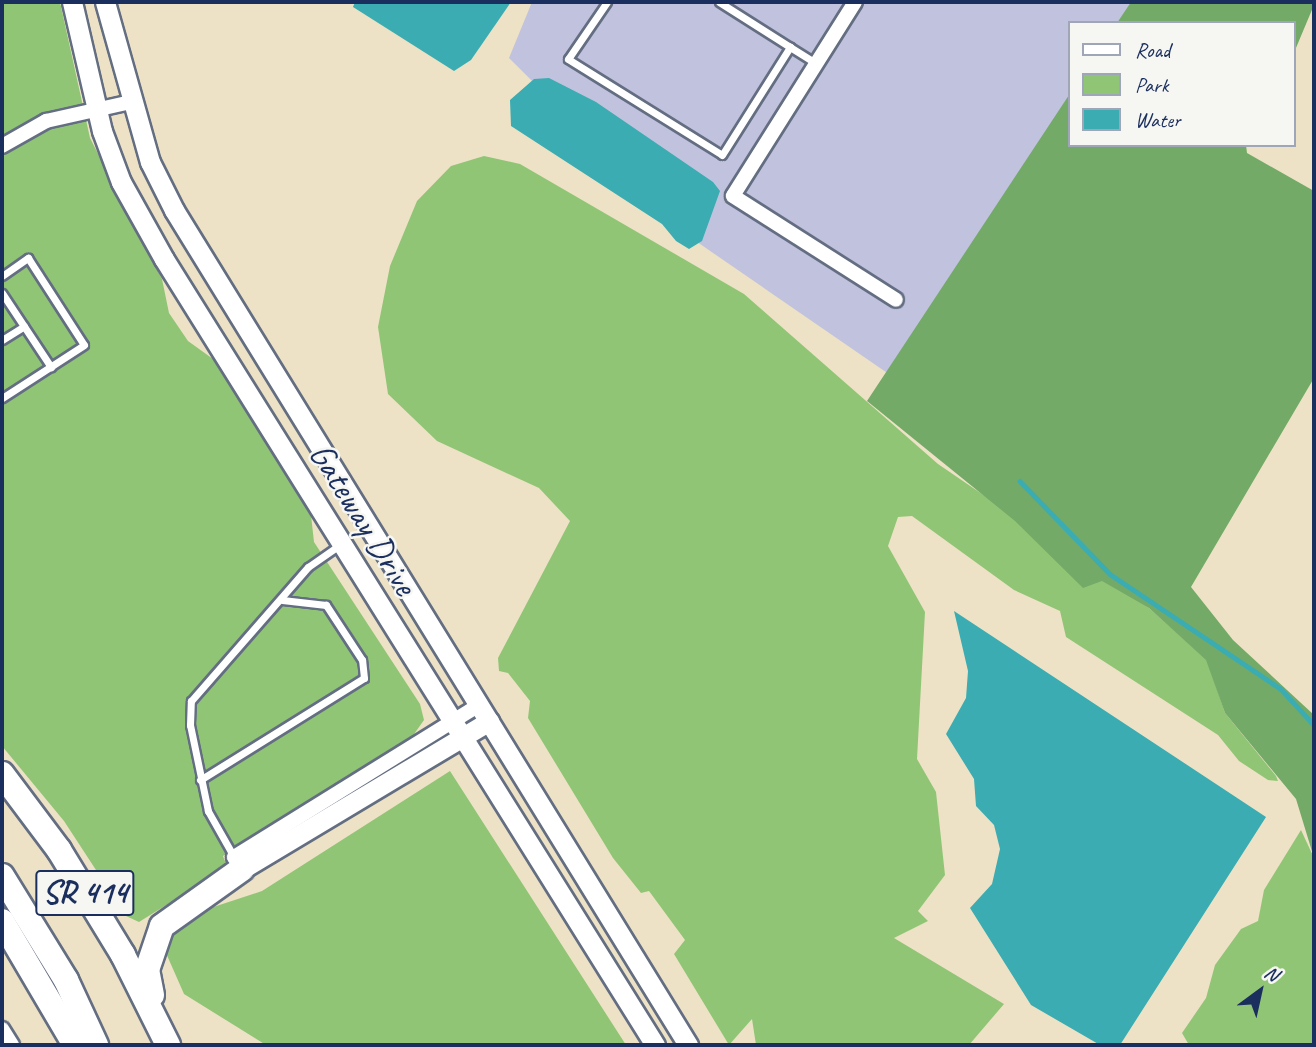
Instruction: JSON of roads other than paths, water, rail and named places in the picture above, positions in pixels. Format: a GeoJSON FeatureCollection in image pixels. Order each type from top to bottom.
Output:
{"type":"FeatureCollection","features":[{"type":"Feature","properties":{"kind":"highway","name":"SR 414"},"geometry":{"type":"LineString","coordinates":[[2,774],[59,850],[157,1020],[168,1045]]}},
{"type":"Feature","properties":{"kind":"highway"},"geometry":{"type":"LineString","coordinates":[[157,1020],[146,970],[162,926],[238,863]]}},
{"type":"Feature","properties":{"kind":"highway","name":"SR 414"},"geometry":{"type":"LineString","coordinates":[[2,876],[66,980],[96,1045]]}},
{"type":"Feature","properties":{"kind":"highway"},"geometry":{"type":"LineString","coordinates":[[2,921],[75,1045]]}},
{"type":"Feature","properties":{"kind":"street","name":"Gateway Drive"},"geometry":{"type":"LineString","coordinates":[[72,2],[98,108],[121,182],[200,317],[655,1045]]}},
{"type":"Feature","properties":{"kind":"street","name":"Gateway Drive"},"geometry":{"type":"LineString","coordinates":[[105,2],[150,162],[227,302],[688,1045]]}},
{"type":"Feature","properties":{"kind":"street"},"geometry":{"type":"LineString","coordinates":[[855,2],[733,196],[896,300]]}},
{"type":"Feature","properties":{"kind":"street"},"geometry":{"type":"LineString","coordinates":[[2,146],[46,121],[131,102]]}},
{"type":"Feature","properties":{"kind":"street"},"geometry":{"type":"LineString","coordinates":[[200,317],[227,302]]}},
{"type":"Feature","properties":{"kind":"street"},"geometry":{"type":"LineString","coordinates":[[238,863],[484,713]]}},
{"type":"Feature","properties":{"kind":"street"},"geometry":{"type":"LineString","coordinates":[[2,1029],[12,1045]]}},
{"type":"Feature","properties":{"kind":"lane"},"geometry":{"type":"LineString","coordinates":[[607,2],[568,59],[722,155],[790,47]]}},
{"type":"Feature","properties":{"kind":"lane"},"geometry":{"type":"LineString","coordinates":[[719,2],[817,64]]}},
{"type":"Feature","properties":{"kind":"lane"},"geometry":{"type":"LineString","coordinates":[[2,275],[28,258],[84,345],[2,398]]}},
{"type":"Feature","properties":{"kind":"lane"},"geometry":{"type":"LineString","coordinates":[[2,293],[51,367]]}},
{"type":"Feature","properties":{"kind":"lane"},"geometry":{"type":"LineString","coordinates":[[2,340],[24,326]]}},
{"type":"Feature","properties":{"kind":"lane"},"geometry":{"type":"LineString","coordinates":[[238,863],[208,811],[200,780],[191,701],[282,600],[308,567],[341,543]]}},
{"type":"Feature","properties":{"kind":"lane"},"geometry":{"type":"LineString","coordinates":[[200,780],[364,678],[362,660],[326,605],[282,600]]}},
{"type":"Feature","properties":{"kind":"water"},"geometry":{"type":"Polygon","coordinates":[[[355,2],[511,2],[471,60],[454,71],[353,7],[355,2]]]}},
{"type":"Feature","properties":{"kind":"water"},"geometry":{"type":"Polygon","coordinates":[[[549,78],[596,102],[713,182],[720,191],[702,241],[689,249],[676,241],[662,224],[511,126],[510,100],[534,79],[549,78]]]}},
{"type":"Feature","properties":{"kind":"water"},"geometry":{"type":"Polygon","coordinates":[[[954,611],[1266,817],[1120,1045],[1100,1045],[1031,1005],[970,908],[992,884],[1000,849],[994,825],[976,806],[974,779],[946,734],[966,698],[968,671],[954,611]]]}},
{"type":"Feature","properties":{"kind":"waterway"},"geometry":{"type":"LineString","coordinates":[[1020,481],[1110,574],[1281,689],[1314,725]]}}]}
